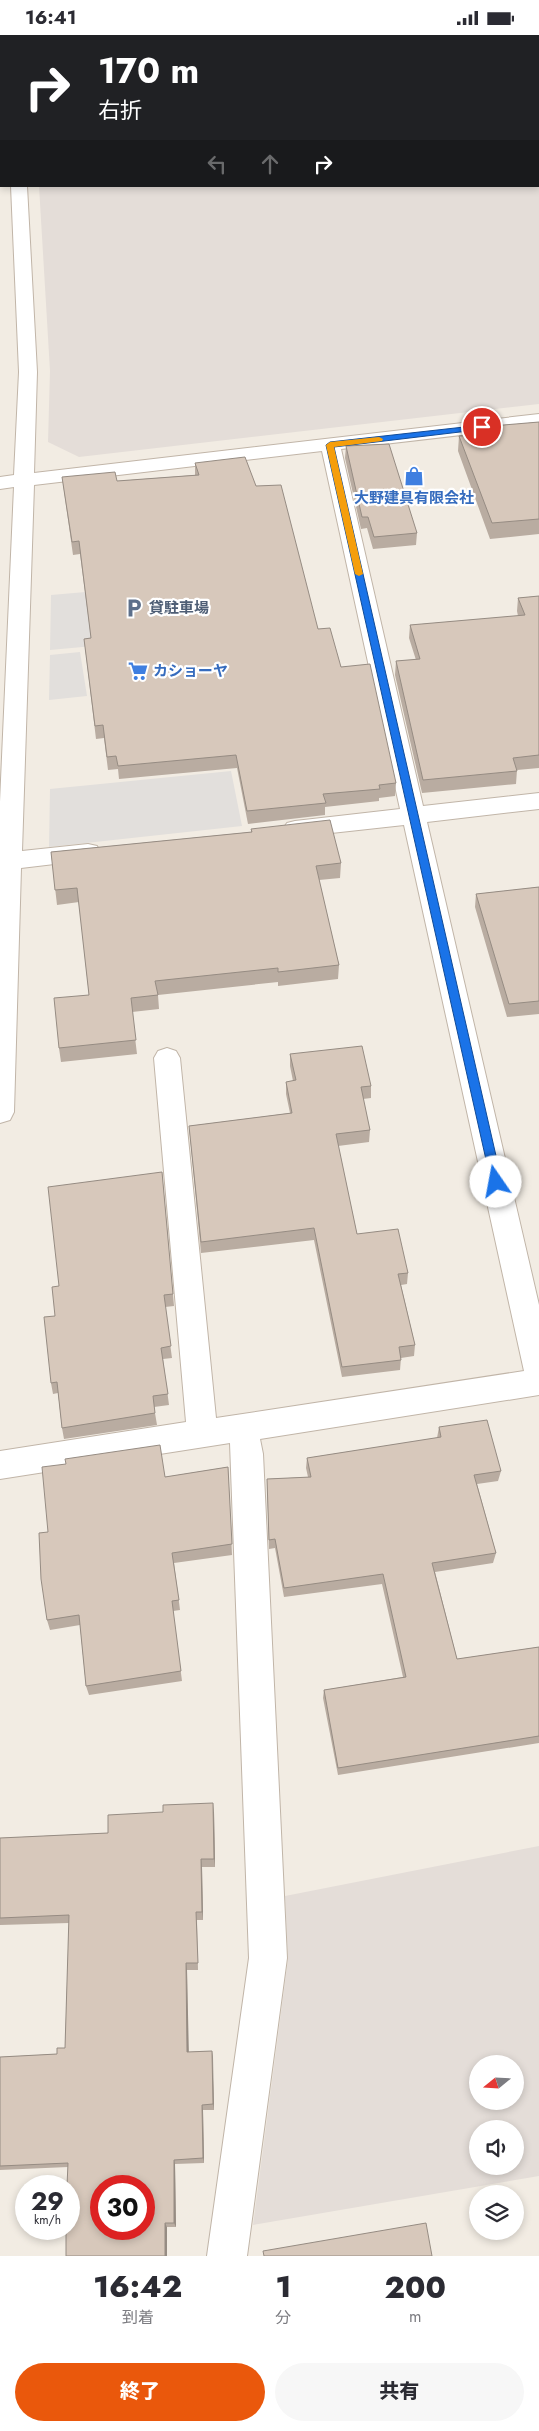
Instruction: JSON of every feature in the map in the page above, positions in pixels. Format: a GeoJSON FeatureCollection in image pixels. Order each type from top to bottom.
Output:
{"type":"FeatureCollection","features":[{"type":"Feature","properties":{"kind":"street"},"geometry":{"type":"LineString","coordinates":[[0,1112],[5,862],[28,372],[19,187]]}},
{"type":"Feature","properties":{"kind":"street"},"geometry":{"type":"LineString","coordinates":[[0,483],[539,420]]}},
{"type":"Feature","properties":{"kind":"street"},"geometry":{"type":"LineString","coordinates":[[330,445],[539,1370]]}},
{"type":"Feature","properties":{"kind":"street"},"geometry":{"type":"LineString","coordinates":[[276,831],[539,801]]}},
{"type":"Feature","properties":{"kind":"street"},"geometry":{"type":"LineString","coordinates":[[5,862],[108,850]]}},
{"type":"Feature","properties":{"kind":"street"},"geometry":{"type":"LineString","coordinates":[[167,1058],[199,1408],[204,1434]]}},
{"type":"Feature","properties":{"kind":"street"},"geometry":{"type":"LineString","coordinates":[[0,1465],[539,1382]]}},
{"type":"Feature","properties":{"kind":"street"},"geometry":{"type":"LineString","coordinates":[[226,2256],[268,1958],[247,1464],[242,1427]]}},
{"type":"Feature","properties":{"kind":"shaded area"},"geometry":{"type":"Polygon","coordinates":[[[39,187],[539,187],[539,404],[79,457],[48,442],[50,371],[39,187]]]}},
{"type":"Feature","properties":{"kind":"shaded area","name":"貸駐車場"},"geometry":{"type":"Polygon","coordinates":[[[212,581],[223,634],[50,650],[51,595],[212,581]]]}},
{"type":"Feature","properties":{"kind":"shaded area"},"geometry":{"type":"Polygon","coordinates":[[[80,652],[87,696],[49,700],[50,655],[80,652]]]}},
{"type":"Feature","properties":{"kind":"shaded area"},"geometry":{"type":"Polygon","coordinates":[[[231,771],[242,826],[49,847],[50,789],[231,771]]]}},
{"type":"Feature","properties":{"kind":"shaded area"},"geometry":{"type":"Polygon","coordinates":[[[539,1846],[539,2176],[486,2185],[469,2185],[469,2188],[253,2225],[288,1959],[285,1896],[539,1846]]]}},
{"type":"Feature","properties":{"kind":"building"},"geometry":{"type":"Polygon","coordinates":[[[539,422],[539,519],[492,523],[459,436],[485,435],[480,427],[539,422]]]}},
{"type":"Feature","properties":{"kind":"building"},"geometry":{"type":"Polygon","coordinates":[[[389,444],[417,533],[374,537],[368,517],[362,517],[346,446],[389,444]]]}},
{"type":"Feature","properties":{"kind":"building"},"geometry":{"type":"Polygon","coordinates":[[[245,457],[256,486],[281,485],[318,629],[330,628],[341,667],[370,664],[396,783],[379,785],[380,789],[323,794],[326,803],[247,811],[236,755],[118,766],[116,756],[107,757],[103,725],[95,726],[84,639],[91,638],[79,541],[72,542],[62,477],[115,472],[117,481],[199,475],[195,463],[245,457]]]}},
{"type":"Feature","properties":{"kind":"building"},"geometry":{"type":"Polygon","coordinates":[[[539,596],[539,755],[513,758],[517,771],[423,780],[396,661],[420,659],[410,625],[525,615],[518,598],[539,596]]]}},
{"type":"Feature","properties":{"kind":"building"},"geometry":{"type":"Polygon","coordinates":[[[330,820],[341,863],[316,866],[339,965],[278,972],[278,968],[155,981],[158,995],[131,998],[136,1040],[59,1048],[54,998],[89,995],[77,888],[55,890],[51,852],[252,832],[251,829],[330,820]]]}},
{"type":"Feature","properties":{"kind":"building"},"geometry":{"type":"Polygon","coordinates":[[[539,887],[539,1001],[509,1004],[476,894],[539,887]]]}},
{"type":"Feature","properties":{"kind":"building"},"geometry":{"type":"Polygon","coordinates":[[[362,1046],[371,1086],[361,1087],[370,1130],[336,1134],[357,1234],[398,1229],[408,1273],[398,1274],[415,1345],[399,1347],[401,1360],[342,1367],[314,1228],[201,1242],[189,1126],[292,1113],[286,1082],[296,1080],[290,1054],[362,1046]]]}},
{"type":"Feature","properties":{"kind":"building"},"geometry":{"type":"Polygon","coordinates":[[[162,1172],[173,1294],[164,1295],[171,1346],[161,1348],[168,1394],[153,1396],[155,1413],[62,1428],[57,1382],[51,1383],[44,1317],[55,1316],[52,1287],[59,1286],[48,1187],[162,1172]]]}},
{"type":"Feature","properties":{"kind":"building"},"geometry":{"type":"Polygon","coordinates":[[[487,1420],[501,1471],[474,1475],[496,1553],[432,1563],[457,1659],[539,1647],[539,1736],[338,1768],[324,1690],[406,1677],[383,1574],[284,1588],[275,1539],[269,1540],[267,1479],[311,1477],[307,1458],[441,1437],[439,1427],[487,1420]]]}},
{"type":"Feature","properties":{"kind":"building"},"geometry":{"type":"Polygon","coordinates":[[[160,1445],[165,1477],[228,1467],[232,1544],[172,1553],[179,1600],[172,1601],[181,1671],[86,1686],[79,1615],[47,1620],[41,1579],[39,1533],[48,1532],[42,1467],[66,1464],[65,1459],[160,1445]]]}},
{"type":"Feature","properties":{"kind":"building"},"geometry":{"type":"Polygon","coordinates":[[[213,1803],[214,1859],[201,1859],[202,1912],[196,1912],[198,1963],[186,1963],[187,2052],[212,2051],[213,2104],[202,2105],[203,2158],[174,2160],[174,2223],[165,2223],[165,2256],[66,2256],[66,2240],[80,2240],[80,2175],[67,2175],[68,2163],[0,2166],[0,2057],[57,2054],[57,2048],[65,2048],[69,1915],[0,1918],[0,1838],[108,1833],[108,1815],[163,1812],[163,1805],[213,1803]]]}},
{"type":"Feature","properties":{"kind":"building"},"geometry":{"type":"Polygon","coordinates":[[[426,2223],[432,2256],[264,2256],[263,2251],[426,2223]]]}},
{"type":"Feature","properties":{"kind":"slow traffic"},"geometry":{"type":"LineString","coordinates":[[359,574],[330,445],[379,439]]}},
{"type":"Feature","properties":{"kind":"place","name":"大野建具有限会社"},"geometry":{"type":"Point","coordinates":[414,476]}},
{"type":"Feature","properties":{"kind":"place","name":"貸駐車場"},"geometry":{"type":"Point","coordinates":[134,608]}},
{"type":"Feature","properties":{"kind":"place","name":"カショーヤ"},"geometry":{"type":"Point","coordinates":[138,671]}},
{"type":"Feature","properties":{"kind":"route"},"geometry":{"type":"LineString","coordinates":[[482,427],[330,445],[496,1182]]}}]}
